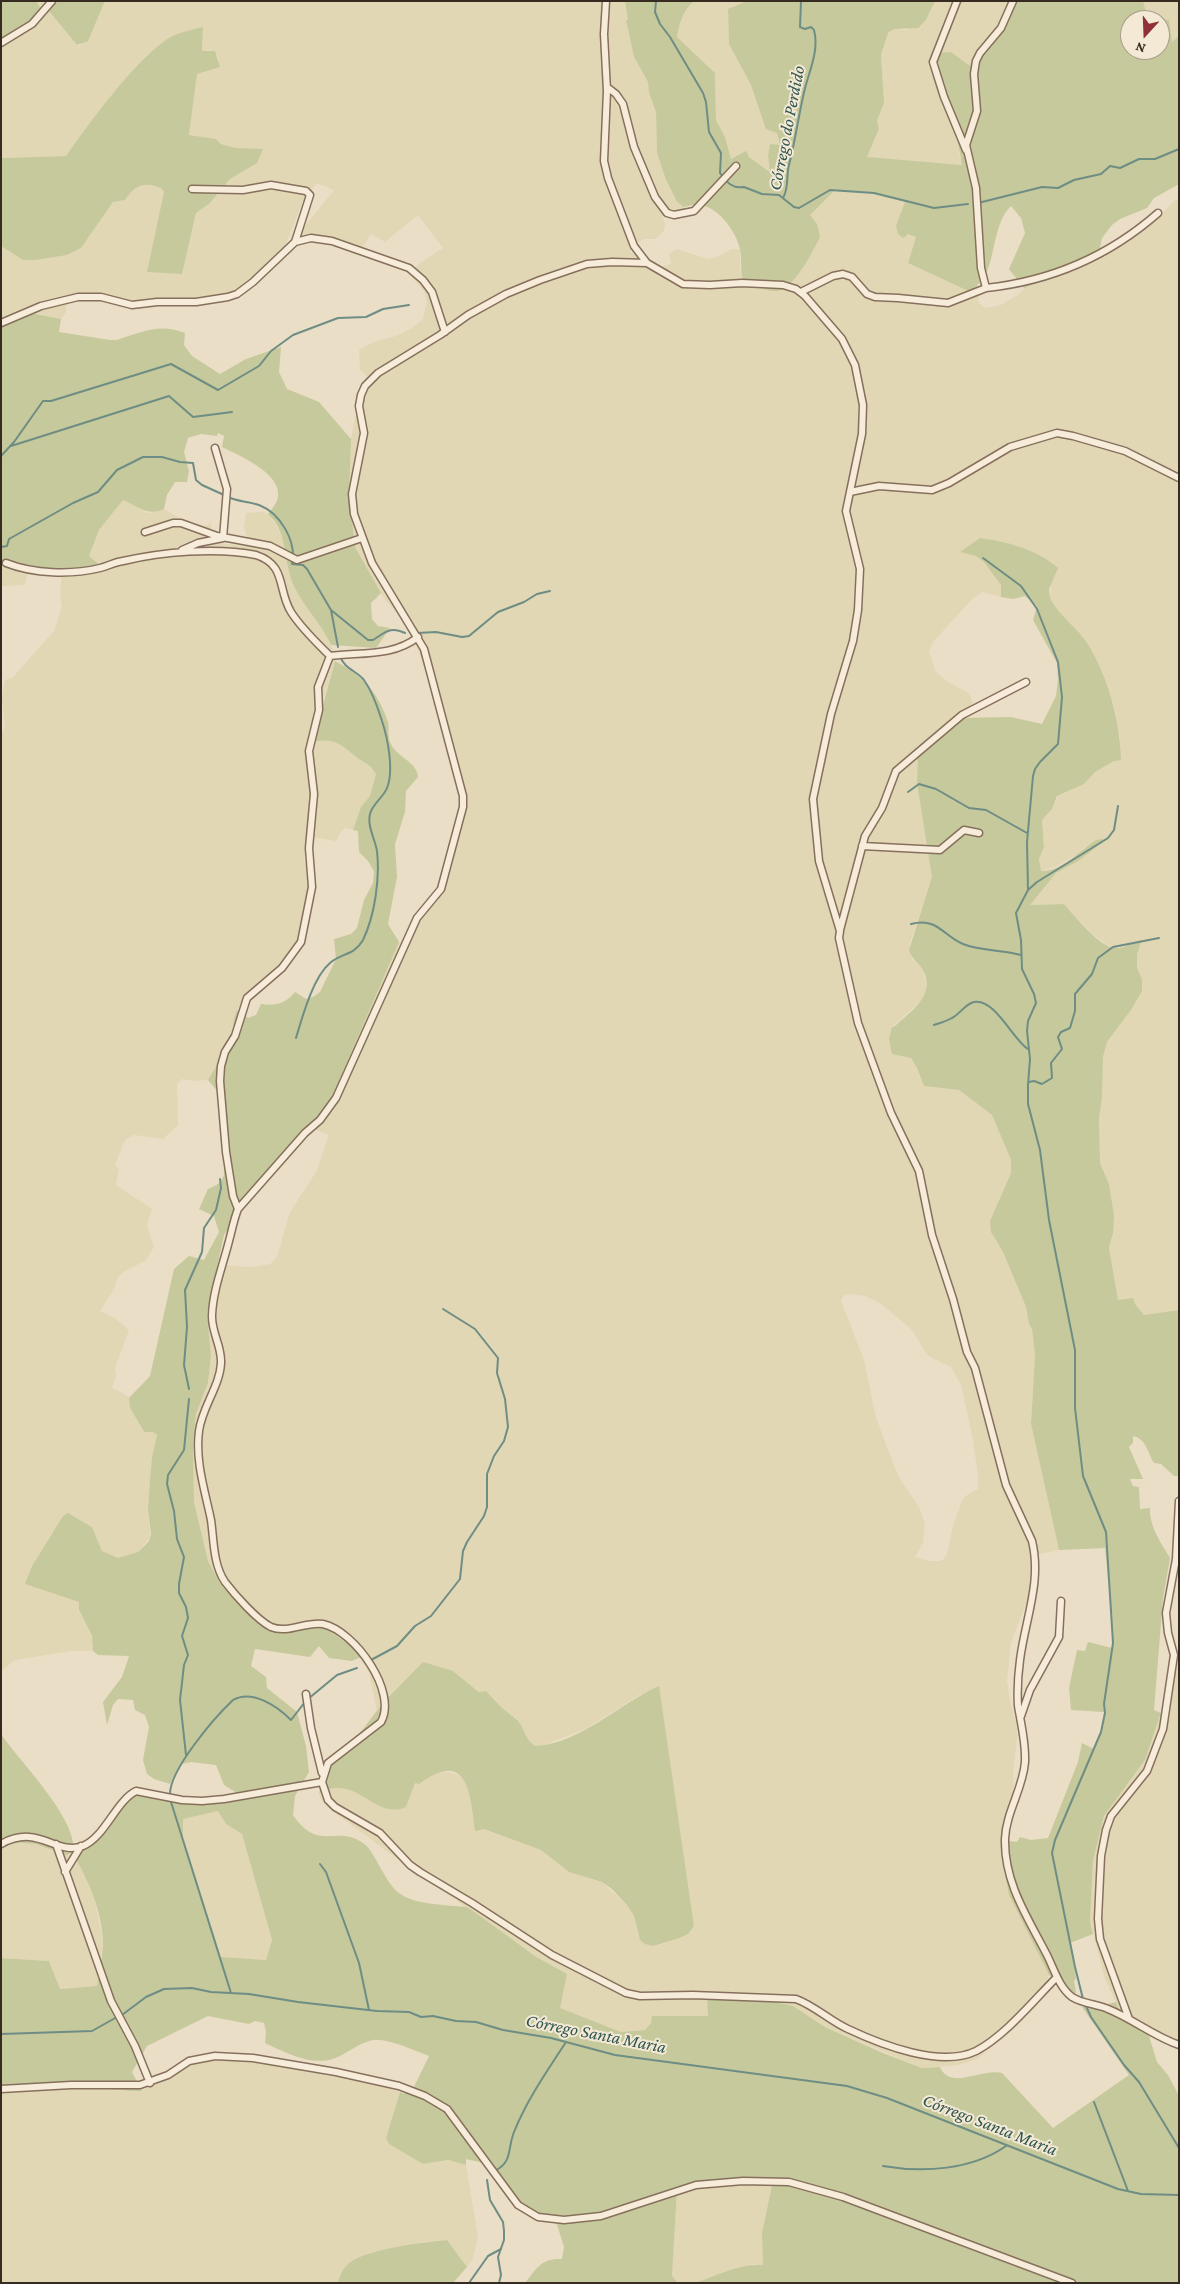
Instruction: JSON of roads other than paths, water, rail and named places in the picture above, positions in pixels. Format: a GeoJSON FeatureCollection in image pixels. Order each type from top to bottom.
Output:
{"type":"FeatureCollection","features":[{"type":"Feature","properties":{"kind":"street"},"geometry":{"type":"LineString","coordinates":[[1,43],[32,24],[52,1]]}},
{"type":"Feature","properties":{"kind":"street"},"geometry":{"type":"LineString","coordinates":[[606,1],[604,34],[607,87],[605,168],[630,239],[647,263],[676,281],[689,285],[742,283],[783,285],[801,292],[842,339],[855,364],[863,413],[861,443],[846,511],[860,569],[858,610],[853,641],[831,714],[813,799],[819,861],[840,931]]}},
{"type":"Feature","properties":{"kind":"street"},"geometry":{"type":"LineString","coordinates":[[957,1],[933,62],[944,97],[966,151],[976,188],[981,268],[986,288]]}},
{"type":"Feature","properties":{"kind":"street"},"geometry":{"type":"LineString","coordinates":[[966,151],[967,141],[977,111],[975,66],[980,53],[1001,28],[1013,1]]}},
{"type":"Feature","properties":{"kind":"street"},"geometry":{"type":"LineString","coordinates":[[607,87],[616,94],[623,104],[632,142],[655,197],[667,213],[674,215],[694,211],[736,166]]}},
{"type":"Feature","properties":{"kind":"street"},"geometry":{"type":"LineString","coordinates":[[1,323],[41,306],[78,297],[101,297],[132,305],[157,302],[196,302],[237,294],[253,282],[295,242],[310,195],[306,191],[278,185],[243,190],[192,189]]}},
{"type":"Feature","properties":{"kind":"street"},"geometry":{"type":"LineString","coordinates":[[801,292],[833,276],[843,274],[852,277],[870,296],[948,303],[986,288],[1021,284],[1086,262],[1117,245],[1158,213]]}},
{"type":"Feature","properties":{"kind":"street"},"geometry":{"type":"LineString","coordinates":[[295,242],[311,238],[332,241],[409,268],[424,280],[432,292],[445,332]]}},
{"type":"Feature","properties":{"kind":"street"},"geometry":{"type":"LineString","coordinates":[[322,1781],[326,1768],[331,1761],[381,1722],[386,1708],[382,1689],[361,1650],[340,1631],[318,1624],[283,1629],[272,1627],[256,1615],[226,1582],[216,1563],[213,1533],[199,1464],[199,1430],[221,1363],[213,1326],[213,1308],[223,1261],[238,1209],[305,1133],[320,1120],[336,1098],[417,918],[441,889],[461,819],[463,802],[428,658],[418,638],[376,571],[354,514],[352,494],[363,441],[359,406],[362,392],[378,372],[445,332],[493,300],[564,271],[600,262],[647,263]]}},
{"type":"Feature","properties":{"kind":"street"},"geometry":{"type":"LineString","coordinates":[[850,492],[883,486],[932,490],[949,483],[1010,447],[1057,433],[1078,437],[1125,451],[1179,478]]}},
{"type":"Feature","properties":{"kind":"street"},"geometry":{"type":"LineString","coordinates":[[215,448],[227,489],[223,538]]}},
{"type":"Feature","properties":{"kind":"street"},"geometry":{"type":"LineString","coordinates":[[145,532],[164,525],[181,523],[223,538],[270,546],[297,560],[362,538]]}},
{"type":"Feature","properties":{"kind":"street"},"geometry":{"type":"LineString","coordinates":[[178,552],[198,543],[223,538]]}},
{"type":"Feature","properties":{"kind":"street"},"geometry":{"type":"LineString","coordinates":[[6,563],[28,571],[52,572],[99,568],[123,561],[178,552],[250,553],[266,558],[277,570],[286,601],[292,613],[330,656]]}},
{"type":"Feature","properties":{"kind":"street"},"geometry":{"type":"LineString","coordinates":[[330,656],[390,651],[409,644],[418,638]]}},
{"type":"Feature","properties":{"kind":"street"},"geometry":{"type":"LineString","coordinates":[[238,1209],[233,1196],[226,1152],[220,1081],[221,1066],[225,1052],[237,1030],[248,998],[282,968],[301,942],[312,887],[309,854],[314,794],[309,751],[319,710],[318,687],[330,656]]}},
{"type":"Feature","properties":{"kind":"street"},"geometry":{"type":"LineString","coordinates":[[1026,682],[962,715],[898,769],[882,808],[869,827],[862,846],[839,938],[858,1023],[891,1113],[918,1171],[932,1235],[968,1352],[975,1368],[1006,1485],[1025,1525],[1034,1551],[1035,1584],[1023,1642],[1017,1685],[1020,1720],[1025,1746],[1024,1767],[1006,1822],[1005,1840],[1008,1864],[1016,1897],[1057,1977],[1068,1993],[1081,2001],[1102,2006],[1179,2045]]}},
{"type":"Feature","properties":{"kind":"street"},"geometry":{"type":"LineString","coordinates":[[862,846],[940,850],[964,830],[979,833]]}},
{"type":"Feature","properties":{"kind":"street"},"geometry":{"type":"LineString","coordinates":[[1129,2019],[1100,1939],[1098,1919],[1101,1856],[1111,1816],[1147,1770],[1163,1730],[1174,1655],[1168,1633],[1166,1613],[1176,1558],[1179,1501]]}},
{"type":"Feature","properties":{"kind":"street"},"geometry":{"type":"LineString","coordinates":[[1020,1720],[1030,1690],[1059,1637],[1061,1601]]}},
{"type":"Feature","properties":{"kind":"street"},"geometry":{"type":"LineString","coordinates":[[306,1694],[311,1728],[322,1766],[322,1781],[325,1794],[331,1803],[386,1838],[415,1869],[472,1903],[552,1955],[630,1994],[780,1997],[796,1999],[805,2002],[832,2021],[860,2035],[913,2053],[944,2058],[962,2056],[976,2051],[989,2042],[1057,1977]]}},
{"type":"Feature","properties":{"kind":"street"},"geometry":{"type":"LineString","coordinates":[[1,1844],[14,1838],[27,1836],[71,1847],[80,1846],[97,1835],[131,1795],[136,1792],[182,1800],[202,1801],[224,1799],[322,1781]]}},
{"type":"Feature","properties":{"kind":"street"},"geometry":{"type":"LineString","coordinates":[[56,1844],[117,2015],[134,2046],[150,2083]]}},
{"type":"Feature","properties":{"kind":"street"},"geometry":{"type":"LineString","coordinates":[[65,1872],[80,1846]]}},
{"type":"Feature","properties":{"kind":"street"},"geometry":{"type":"LineString","coordinates":[[1,2089],[72,2085],[127,2086],[150,2083],[189,2061],[215,2056],[254,2058],[359,2076],[420,2094],[447,2109],[518,2205],[538,2217],[564,2220],[601,2216],[696,2185],[743,2181],[789,2182],[843,2197],[1072,2283]]}},
{"type":"Feature","properties":{"kind":"waterway"},"geometry":{"type":"LineString","coordinates":[[656,1],[655,12],[660,24],[670,37],[703,93],[706,102],[709,132],[721,153],[720,173],[730,184],[762,194],[779,195],[794,207],[799,208],[830,190],[874,193],[934,208],[968,204]]}},
{"type":"Feature","properties":{"kind":"waterway","name":"Córrego do Perdido"},"geometry":{"type":"LineString","coordinates":[[783,198],[801,105],[815,47],[814,30],[811,27],[805,29],[800,27],[801,1]]}},
{"type":"Feature","properties":{"kind":"waterway","name":"Córrego do Perdido"},"geometry":{"type":"LineString","coordinates":[[978,203],[1042,187],[1058,188],[1074,180],[1101,174],[1110,166],[1120,168],[1139,159],[1155,159],[1179,149]]}},
{"type":"Feature","properties":{"kind":"waterway"},"geometry":{"type":"LineString","coordinates":[[1,456],[14,442],[43,401],[51,401],[171,364],[218,390],[259,366],[271,351],[293,335],[338,318],[366,317],[383,309],[409,305]]}},
{"type":"Feature","properties":{"kind":"waterway"},"geometry":{"type":"LineString","coordinates":[[11,446],[169,396],[193,417],[232,412]]}},
{"type":"Feature","properties":{"kind":"waterway"},"geometry":{"type":"LineString","coordinates":[[1,547],[7,546],[9,539],[73,503],[98,492],[117,470],[143,457],[162,457],[193,463],[196,480],[202,485],[224,495]]}},
{"type":"Feature","properties":{"kind":"waterway"},"geometry":{"type":"LineString","coordinates":[[228,497],[259,505],[274,514],[280,521],[292,546],[292,564],[303,565],[307,569],[331,610],[338,647]]}},
{"type":"Feature","properties":{"kind":"waterway"},"geometry":{"type":"LineString","coordinates":[[983,558],[1021,586],[1037,609],[1058,662],[1062,697],[1058,744],[1040,762],[1033,776],[1027,842],[1028,890],[1016,913],[1021,940],[1022,969],[1034,994],[1036,1003],[1028,1021],[1027,1031],[1030,1059],[1028,1104],[1040,1150],[1049,1220],[1075,1350],[1075,1408],[1083,1476],[1106,1532],[1113,1643],[1101,1732],[1055,1840],[1052,1853],[1083,1999]]}},
{"type":"Feature","properties":{"kind":"waterway"},"geometry":{"type":"LineString","coordinates":[[417,633],[436,632],[462,637],[469,636],[498,612],[524,602],[537,594],[550,591]]}},
{"type":"Feature","properties":{"kind":"waterway"},"geometry":{"type":"LineString","coordinates":[[331,610],[368,640],[373,640],[392,630],[405,633]]}},
{"type":"Feature","properties":{"kind":"waterway"},"geometry":{"type":"LineString","coordinates":[[296,1038],[309,998],[318,978],[330,963],[352,952],[363,940],[371,919],[376,896],[378,862],[369,819],[373,807],[387,788],[390,773],[389,755],[380,716],[370,689],[361,677],[344,664],[340,656]]}},
{"type":"Feature","properties":{"kind":"waterway"},"geometry":{"type":"LineString","coordinates":[[908,792],[919,784],[936,789],[969,808],[986,810],[1027,833]]}},
{"type":"Feature","properties":{"kind":"waterway"},"geometry":{"type":"LineString","coordinates":[[1028,890],[1037,882],[1108,838],[1114,830],[1118,806]]}},
{"type":"Feature","properties":{"kind":"waterway"},"geometry":{"type":"LineString","coordinates":[[911,924],[928,923],[940,928],[956,941],[963,944],[1021,955]]}},
{"type":"Feature","properties":{"kind":"waterway"},"geometry":{"type":"LineString","coordinates":[[1029,1082],[1034,1081],[1042,1084],[1052,1078],[1051,1063],[1062,1049],[1058,1037],[1061,1032],[1070,1028],[1075,1011],[1075,994],[1092,974],[1098,958],[1113,947],[1159,938]]}},
{"type":"Feature","properties":{"kind":"waterway"},"geometry":{"type":"LineString","coordinates":[[934,1025],[952,1018],[971,1003],[982,1003],[989,1006],[1028,1049]]}},
{"type":"Feature","properties":{"kind":"waterway"},"geometry":{"type":"LineString","coordinates":[[189,1389],[184,1365],[187,1327],[185,1290],[202,1252],[204,1228],[216,1210],[221,1188],[220,1179]]}},
{"type":"Feature","properties":{"kind":"waterway"},"geometry":{"type":"LineString","coordinates":[[371,1660],[397,1646],[415,1626],[431,1616],[460,1579],[463,1551],[484,1516],[487,1507],[487,1474],[494,1456],[504,1441],[508,1427],[505,1399],[497,1373],[498,1358],[475,1329],[443,1309]]}},
{"type":"Feature","properties":{"kind":"waterway"},"geometry":{"type":"LineString","coordinates":[[186,1755],[180,1700],[184,1665],[188,1655],[182,1636],[188,1618],[186,1607],[179,1593],[184,1557],[177,1539],[174,1511],[167,1484],[168,1475],[184,1450],[189,1399]]}},
{"type":"Feature","properties":{"kind":"waterway"},"geometry":{"type":"LineString","coordinates":[[308,1699],[337,1675],[357,1668]]}},
{"type":"Feature","properties":{"kind":"waterway"},"geometry":{"type":"LineString","coordinates":[[170,1795],[177,1772],[194,1744],[215,1718],[233,1700],[240,1697],[256,1698],[279,1709],[291,1720],[305,1702]]}},
{"type":"Feature","properties":{"kind":"waterway"},"geometry":{"type":"LineString","coordinates":[[171,1802],[231,1993]]}},
{"type":"Feature","properties":{"kind":"waterway"},"geometry":{"type":"LineString","coordinates":[[320,1864],[326,1872],[359,1963],[369,2010]]}},
{"type":"Feature","properties":{"kind":"waterway","name":"Córrego Santa Maria"},"geometry":{"type":"LineString","coordinates":[[122,2015],[146,1997],[164,1989],[192,1988],[211,1992],[249,1994],[377,2011],[409,2012],[421,2017],[433,2016],[456,2021],[476,2022],[503,2030],[551,2038],[615,2055],[847,2086],[887,2098],[1118,2189],[1141,2194],[1179,2195]]}},
{"type":"Feature","properties":{"kind":"waterway"},"geometry":{"type":"LineString","coordinates":[[1085,2004],[1091,2017],[1124,2065],[1139,2082],[1179,2148]]}},
{"type":"Feature","properties":{"kind":"waterway","name":"Córrego Santa Maria"},"geometry":{"type":"LineString","coordinates":[[1,2034],[92,2031],[117,2017]]}},
{"type":"Feature","properties":{"kind":"waterway"},"geometry":{"type":"LineString","coordinates":[[495,2171],[505,2163],[514,2132],[525,2109],[566,2042]]}},
{"type":"Feature","properties":{"kind":"waterway"},"geometry":{"type":"LineString","coordinates":[[1094,2102],[1128,2191]]}},
{"type":"Feature","properties":{"kind":"waterway"},"geometry":{"type":"LineString","coordinates":[[883,2166],[914,2169],[947,2168],[978,2160],[1006,2146]]}},
{"type":"Feature","properties":{"kind":"waterway"},"geometry":{"type":"LineString","coordinates":[[487,2180],[490,2200],[503,2222],[504,2240],[498,2257],[501,2275],[499,2283]]}},
{"type":"Feature","properties":{"kind":"waterway"},"geometry":{"type":"LineString","coordinates":[[469,2283],[488,2256],[501,2249]]}}]}
